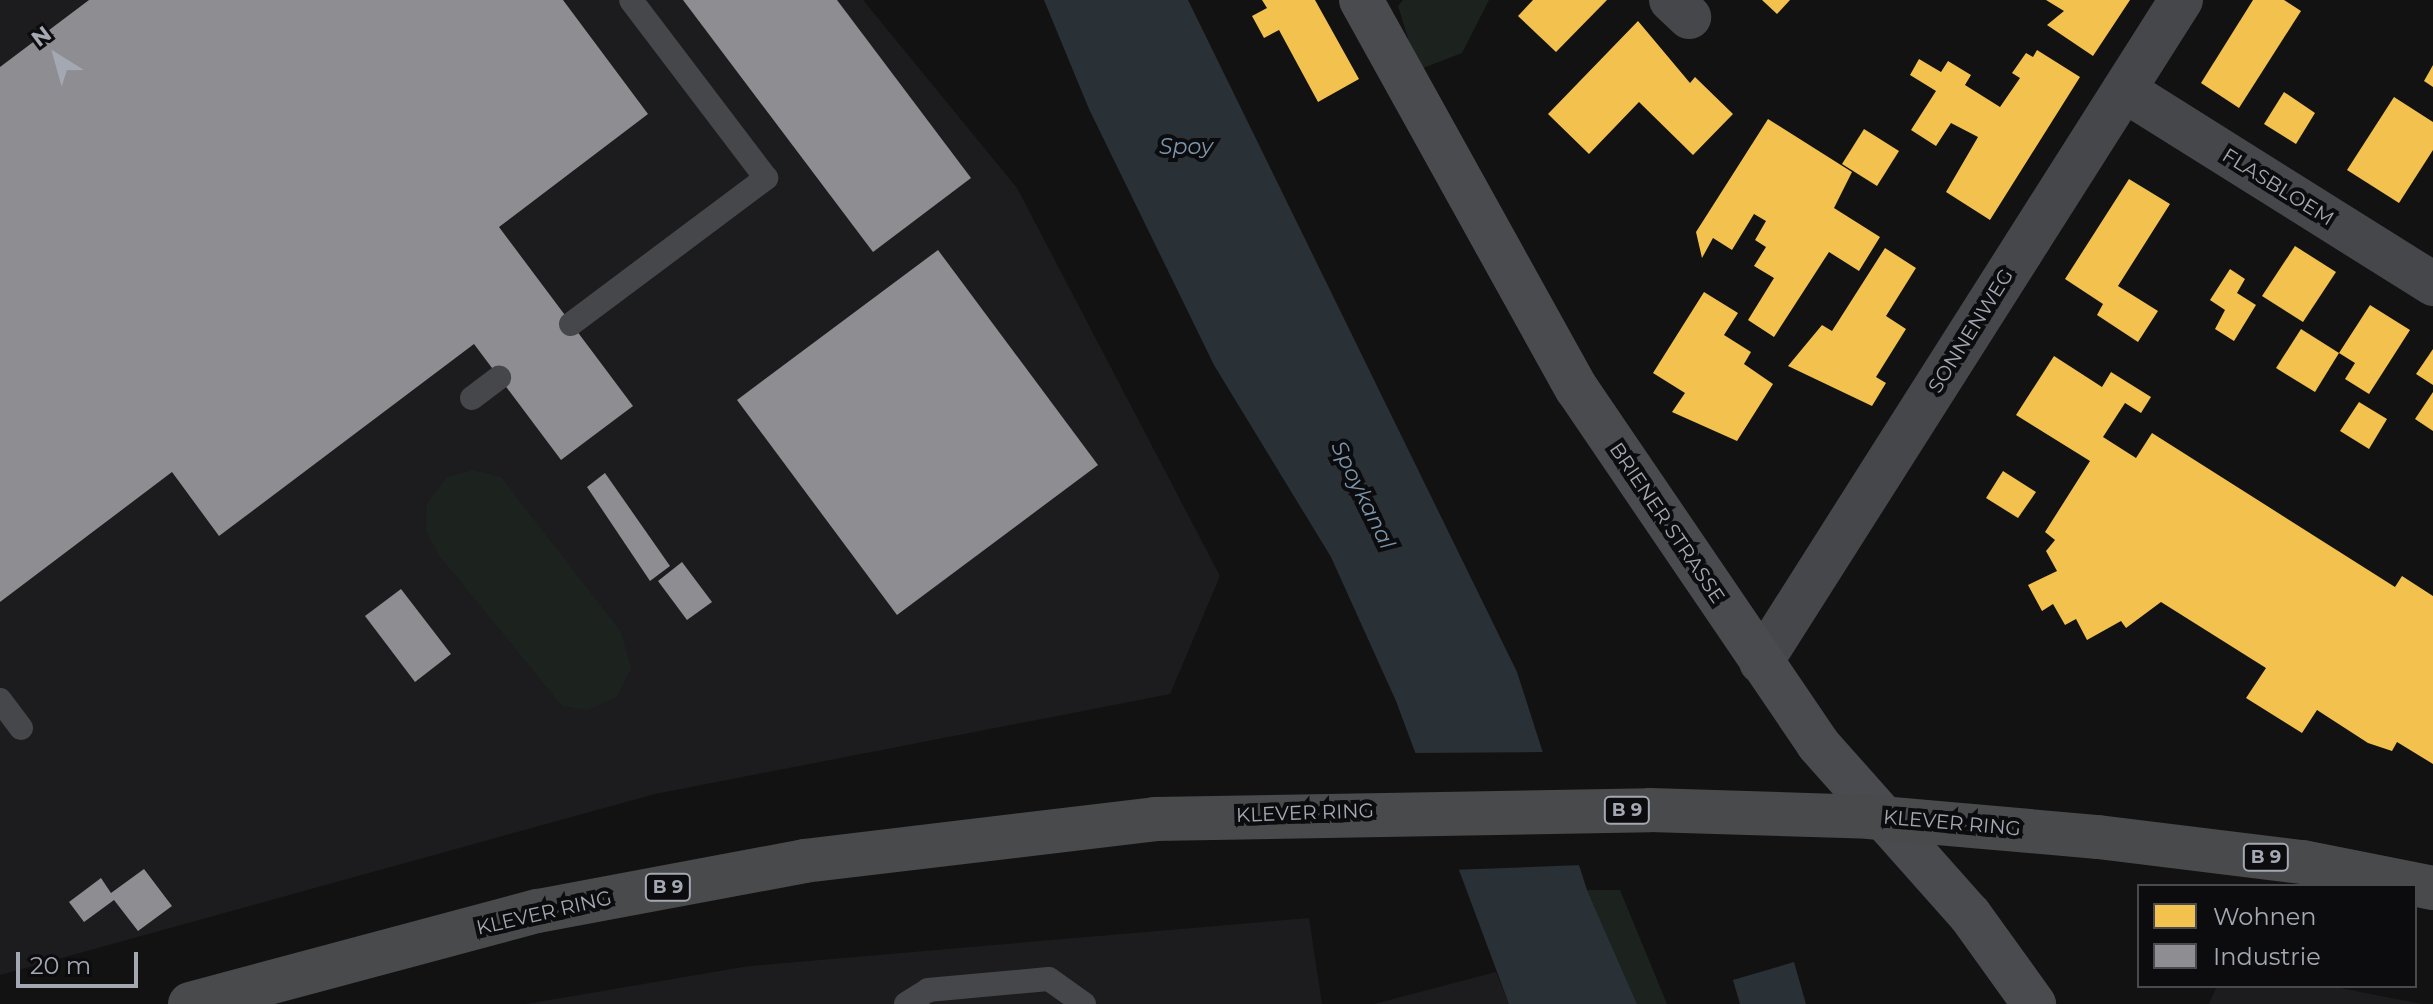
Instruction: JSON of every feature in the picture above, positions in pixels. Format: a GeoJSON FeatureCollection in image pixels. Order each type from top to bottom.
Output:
{"type":"FeatureCollection","features":[{"type":"Feature","properties":{"kind":"main road","name":"KLEVER RING"},"geometry":{"type":"LineString","coordinates":[[190,1004],[538,911],[804,861],[1155,819],[1650,810],[1869,817],[2098,837],[2303,862],[2413,884]]}},
{"type":"Feature","properties":{"kind":"street","name":"BRIENER STRASSE"},"geometry":{"type":"LineString","coordinates":[[1361,0],[1577,389],[1818,744],[1970,915],[2034,1004]]}},
{"type":"Feature","properties":{"kind":"street","name":"SONNENWEG"},"geometry":{"type":"LineString","coordinates":[[1761,662],[2181,0]]}},
{"type":"Feature","properties":{"kind":"street","name":"FLASBLOEM"},"geometry":{"type":"LineString","coordinates":[[2124,90],[2433,284]]}},
{"type":"Feature","properties":{"kind":"lane"},"geometry":{"type":"LineString","coordinates":[[571,324],[766,178],[631,0]]}},
{"type":"Feature","properties":{"kind":"lane"},"geometry":{"type":"LineString","coordinates":[[472,398],[499,378]]}},
{"type":"Feature","properties":{"kind":"lane"},"geometry":{"type":"LineString","coordinates":[[0,700],[21,728]]}},
{"type":"Feature","properties":{"kind":"lane"},"geometry":{"type":"LineString","coordinates":[[906,1004],[928,990],[1049,979],[1084,1004]]}},
{"type":"Feature","properties":{"kind":"shaded area"},"geometry":{"type":"Polygon","coordinates":[[[0,0],[863,0],[1017,188],[1220,576],[1170,694],[655,794],[0,975],[0,0]]]}},
{"type":"Feature","properties":{"kind":"shaded area"},"geometry":{"type":"Polygon","coordinates":[[[1403,0],[1489,0],[1462,53],[1418,70],[1398,6],[1403,0]]]}},
{"type":"Feature","properties":{"kind":"shaded area"},"geometry":{"type":"Polygon","coordinates":[[[473,470],[501,477],[621,632],[631,668],[617,697],[588,710],[562,706],[439,555],[426,531],[427,504],[447,477],[473,470]]]}},
{"type":"Feature","properties":{"kind":"shaded area"},"geometry":{"type":"Polygon","coordinates":[[[1587,890],[1620,890],[1667,1004],[1637,1004],[1587,890]]]}},
{"type":"Feature","properties":{"kind":"shaded area"},"geometry":{"type":"Polygon","coordinates":[[[1309,918],[1322,1004],[526,1004],[749,966],[1309,918]]]}},
{"type":"Feature","properties":{"kind":"shaded area"},"geometry":{"type":"Polygon","coordinates":[[[1496,972],[1509,1004],[1374,1004],[1496,972]]]}},
{"type":"Feature","properties":{"kind":"shaded area"},"geometry":{"type":"Polygon","coordinates":[[[2216,988],[2340,988],[2422,1004],[2209,1004],[2216,988]]]}},
{"type":"Feature","properties":{"kind":"water","name":"Spoy"},"geometry":{"type":"Polygon","coordinates":[[[1044,0],[1188,0],[1517,672],[1587,890],[1637,1004],[1509,1004],[1396,701],[1331,557],[1214,365],[1089,109],[1044,0]]]}},
{"type":"Feature","properties":{"kind":"water"},"geometry":{"type":"Polygon","coordinates":[[[1794,962],[1806,1004],[1740,1004],[1733,980],[1794,962]]]}},
{"type":"Feature","properties":{"kind":"pier"},"geometry":{"type":"Polygon","coordinates":[[[1547,752],[1583,865],[1451,870],[1410,753],[1547,752]]]}},
{"type":"Feature","properties":{"kind":"building: Wohnen"},"geometry":{"type":"Polygon","coordinates":[[[1262,0],[1315,0],[1359,79],[1318,102],[1279,30],[1264,38],[1252,16],[1267,8],[1262,0]]]}},
{"type":"Feature","properties":{"kind":"building: Wohnen"},"geometry":{"type":"Polygon","coordinates":[[[1533,0],[1607,0],[1556,52],[1518,16],[1533,0]]]}},
{"type":"Feature","properties":{"kind":"building: Wohnen"},"geometry":{"type":"Polygon","coordinates":[[[1762,0],[1790,0],[1777,14],[1762,0]]]}},
{"type":"Feature","properties":{"kind":"building: Wohnen"},"geometry":{"type":"Polygon","coordinates":[[[2046,0],[2130,0],[2093,56],[2047,25],[2064,11],[2046,0]]]}},
{"type":"Feature","properties":{"kind":"building: Wohnen"},"geometry":{"type":"Polygon","coordinates":[[[2253,0],[2284,0],[2301,11],[2239,108],[2201,83],[2253,0]]]}},
{"type":"Feature","properties":{"kind":"building: Wohnen"},"geometry":{"type":"Polygon","coordinates":[[[1638,21],[1690,83],[1695,77],[1733,114],[1693,155],[1639,102],[1589,154],[1548,114],[1638,21]]]}},
{"type":"Feature","properties":{"kind":"building: Wohnen"},"geometry":{"type":"Polygon","coordinates":[[[2037,50],[2080,77],[1990,220],[1946,192],[1978,137],[1951,123],[1936,146],[1911,130],[1936,91],[1910,75],[1919,59],[1941,72],[1948,61],[1971,75],[1965,85],[2000,107],[2020,78],[2012,73],[2026,53],[2033,57],[2037,50]]]}},
{"type":"Feature","properties":{"kind":"building: Wohnen"},"geometry":{"type":"Polygon","coordinates":[[[2433,65],[2433,87],[2424,81],[2433,65]]]}},
{"type":"Feature","properties":{"kind":"building: Wohnen"},"geometry":{"type":"Polygon","coordinates":[[[2284,92],[2315,113],[2296,144],[2264,124],[2284,92]]]}},
{"type":"Feature","properties":{"kind":"building: Wohnen"},"geometry":{"type":"Polygon","coordinates":[[[2394,97],[2433,122],[2433,150],[2399,203],[2347,170],[2394,97]]]}},
{"type":"Feature","properties":{"kind":"building: Wohnen"},"geometry":{"type":"Polygon","coordinates":[[[1768,119],[1852,172],[1834,208],[1880,237],[1859,271],[1829,252],[1774,337],[1748,320],[1774,278],[1754,266],[1766,247],[1755,240],[1766,221],[1754,214],[1732,250],[1713,238],[1702,258],[1696,232],[1768,119]]]}},
{"type":"Feature","properties":{"kind":"building: Wohnen"},"geometry":{"type":"Polygon","coordinates":[[[1864,129],[1899,151],[1877,186],[1842,164],[1864,129]]]}},
{"type":"Feature","properties":{"kind":"building: Wohnen"},"geometry":{"type":"Polygon","coordinates":[[[2129,179],[2170,204],[2118,286],[2158,311],[2138,342],[2097,315],[2103,304],[2065,279],[2129,179]]]}},
{"type":"Feature","properties":{"kind":"building: Wohnen"},"geometry":{"type":"Polygon","coordinates":[[[2295,246],[2336,272],[2303,322],[2262,296],[2295,246]]]}},
{"type":"Feature","properties":{"kind":"building: Wohnen"},"geometry":{"type":"Polygon","coordinates":[[[1885,248],[1916,268],[1886,316],[1906,329],[1876,377],[1886,383],[1872,406],[1788,366],[1822,325],[1832,331],[1885,248]]]}},
{"type":"Feature","properties":{"kind":"building: Wohnen"},"geometry":{"type":"Polygon","coordinates":[[[2230,269],[2245,279],[2237,293],[2256,305],[2234,341],[2215,329],[2225,310],[2210,300],[2230,269]]]}},
{"type":"Feature","properties":{"kind":"building: Wohnen"},"geometry":{"type":"Polygon","coordinates":[[[1704,292],[1738,313],[1724,335],[1751,352],[1744,364],[1773,384],[1737,441],[1672,412],[1685,393],[1653,373],[1704,292]]]}},
{"type":"Feature","properties":{"kind":"building: Wohnen"},"geometry":{"type":"Polygon","coordinates":[[[2370,305],[2410,330],[2369,394],[2345,379],[2355,363],[2339,353],[2370,305]]]}},
{"type":"Feature","properties":{"kind":"building: Wohnen"},"geometry":{"type":"Polygon","coordinates":[[[2301,329],[2339,353],[2315,392],[2276,368],[2301,329]]]}},
{"type":"Feature","properties":{"kind":"building: Wohnen"},"geometry":{"type":"Polygon","coordinates":[[[2433,349],[2433,385],[2416,374],[2433,349]]]}},
{"type":"Feature","properties":{"kind":"building: Wohnen"},"geometry":{"type":"Polygon","coordinates":[[[2054,356],[2102,387],[2111,372],[2151,397],[2141,413],[2125,403],[2103,437],[2136,458],[2152,433],[2395,587],[2402,576],[2433,596],[2433,764],[2397,742],[2392,751],[2368,743],[2317,710],[2302,733],[2246,698],[2266,668],[2161,602],[2126,628],[2121,621],[2087,640],[2076,619],[2065,625],[2053,604],[2042,611],[2028,585],[2057,571],[2046,551],[2055,540],[2045,532],[2090,461],[2016,415],[2054,356]]]}},
{"type":"Feature","properties":{"kind":"building: Wohnen"},"geometry":{"type":"Polygon","coordinates":[[[2433,392],[2433,431],[2415,419],[2433,392]]]}},
{"type":"Feature","properties":{"kind":"building: Wohnen"},"geometry":{"type":"Polygon","coordinates":[[[2359,402],[2387,419],[2369,449],[2340,431],[2359,402]]]}},
{"type":"Feature","properties":{"kind":"building: Wohnen"},"geometry":{"type":"Polygon","coordinates":[[[2003,471],[2036,492],[2018,518],[1986,498],[2003,471]]]}},
{"type":"Feature","properties":{"kind":"building: Industrie"},"geometry":{"type":"Polygon","coordinates":[[[89,0],[563,0],[648,114],[499,227],[633,406],[561,460],[474,344],[219,536],[172,472],[0,602],[0,67],[89,0]]]}},
{"type":"Feature","properties":{"kind":"building: Industrie"},"geometry":{"type":"Polygon","coordinates":[[[683,0],[837,0],[971,178],[873,252],[683,0]]]}},
{"type":"Feature","properties":{"kind":"building: Industrie"},"geometry":{"type":"Polygon","coordinates":[[[938,250],[1098,465],[897,615],[737,400],[938,250]]]}},
{"type":"Feature","properties":{"kind":"building: Industrie"},"geometry":{"type":"Polygon","coordinates":[[[605,473],[670,566],[650,581],[587,487],[605,473]]]}},
{"type":"Feature","properties":{"kind":"building: Industrie"},"geometry":{"type":"Polygon","coordinates":[[[682,562],[712,602],[687,620],[658,581],[682,562]]]}},
{"type":"Feature","properties":{"kind":"building: Industrie"},"geometry":{"type":"Polygon","coordinates":[[[401,589],[451,654],[415,682],[365,616],[401,589]]]}},
{"type":"Feature","properties":{"kind":"building: Industrie"},"geometry":{"type":"Polygon","coordinates":[[[144,869],[172,906],[138,931],[114,900],[84,922],[69,902],[101,878],[111,893],[144,869]]]}},
{"type":"Feature","properties":{"kind":"water label","name":"Spoykanal"},"geometry":{"type":"Point","coordinates":[1363,495]}}]}
